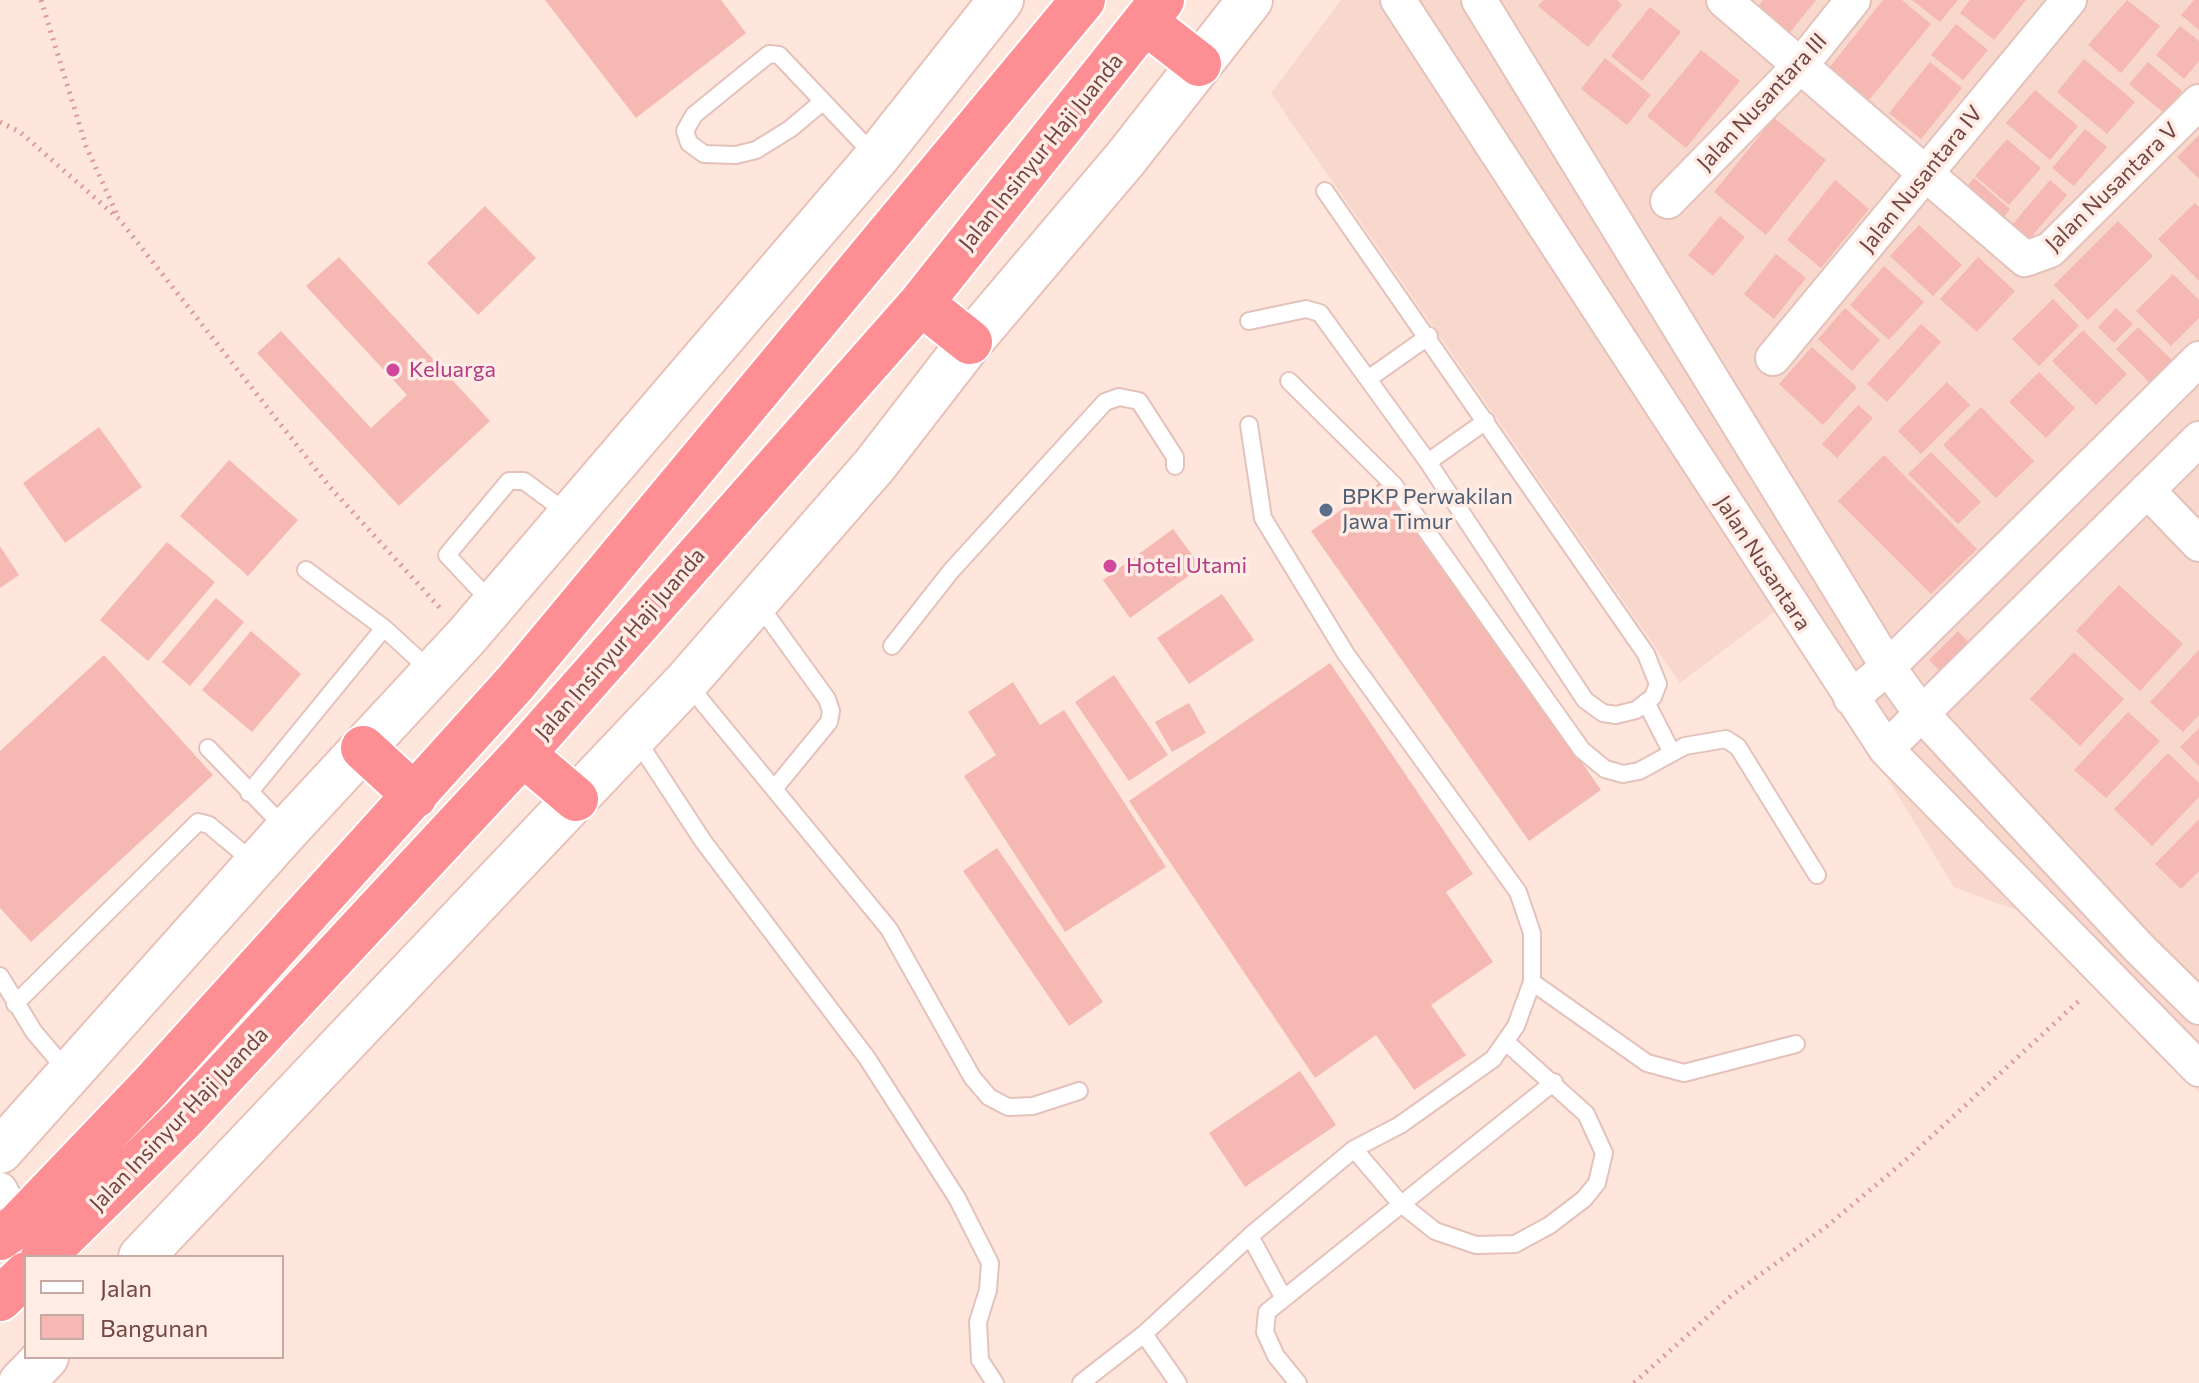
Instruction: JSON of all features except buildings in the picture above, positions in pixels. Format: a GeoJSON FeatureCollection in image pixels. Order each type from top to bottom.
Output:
{"type":"FeatureCollection","features":[{"type":"Feature","properties":{"kind":"highway","name":"Jalan Insinyur Haji Juanda"},"geometry":{"type":"LineString","coordinates":[[15,1228],[150,1087],[415,796],[557,633],[1083,0]]}},
{"type":"Feature","properties":{"kind":"highway","name":"Jalan Insinyur Haji Juanda"},"geometry":{"type":"LineString","coordinates":[[15,1228],[184,1118],[523,754],[921,303],[1154,11]]}},
{"type":"Feature","properties":{"kind":"highway"},"geometry":{"type":"LineString","coordinates":[[1154,11],[1199,64]]}},
{"type":"Feature","properties":{"kind":"highway"},"geometry":{"type":"LineString","coordinates":[[921,303],[970,342]]}},
{"type":"Feature","properties":{"kind":"highway"},"geometry":{"type":"LineString","coordinates":[[363,748],[415,796]]}},
{"type":"Feature","properties":{"kind":"highway"},"geometry":{"type":"LineString","coordinates":[[523,754],[576,799]]}},
{"type":"Feature","properties":{"kind":"highway"},"geometry":{"type":"LineString","coordinates":[[150,1087],[184,1118]]}},
{"type":"Feature","properties":{"kind":"highway"},"geometry":{"type":"LineString","coordinates":[[0,1299],[24,1276]]}},
{"type":"Feature","properties":{"kind":"street"},"geometry":{"type":"LineString","coordinates":[[0,1151],[256,864],[494,605],[876,158],[1001,0]]}},
{"type":"Feature","properties":{"kind":"street"},"geometry":{"type":"LineString","coordinates":[[143,1255],[686,682],[874,466],[970,342],[1126,158],[1250,0]]}},
{"type":"Feature","properties":{"kind":"street","name":"Jalan Nusantara"},"geometry":{"type":"LineString","coordinates":[[1398,0],[1886,749],[2199,1069]]}},
{"type":"Feature","properties":{"kind":"street"},"geometry":{"type":"LineString","coordinates":[[1479,0],[1888,667],[1921,713],[2139,948],[2199,1007]]}},
{"type":"Feature","properties":{"kind":"street"},"geometry":{"type":"LineString","coordinates":[[1724,0],[1926,172]]}},
{"type":"Feature","properties":{"kind":"street","name":"Jalan Nusantara III"},"geometry":{"type":"LineString","coordinates":[[1668,201],[1801,65],[1853,0]]}},
{"type":"Feature","properties":{"kind":"street","name":"Jalan Nusantara IV"},"geometry":{"type":"LineString","coordinates":[[1773,358],[2069,0]]}},
{"type":"Feature","properties":{"kind":"street","name":"Jalan Nusantara V"},"geometry":{"type":"LineString","coordinates":[[1926,172],[2020,256],[2033,259],[2050,250],[2199,102]]}},
{"type":"Feature","properties":{"kind":"street"},"geometry":{"type":"LineString","coordinates":[[1851,698],[1888,667],[2199,359]]}},
{"type":"Feature","properties":{"kind":"street"},"geometry":{"type":"LineString","coordinates":[[1886,749],[2199,439]]}},
{"type":"Feature","properties":{"kind":"street"},"geometry":{"type":"LineString","coordinates":[[2147,490],[2199,544]]}},
{"type":"Feature","properties":{"kind":"street"},"geometry":{"type":"LineString","coordinates":[[21,1383],[44,1359]]}},
{"type":"Feature","properties":{"kind":"lane"},"geometry":{"type":"LineString","coordinates":[[821,103],[790,129],[756,150],[736,155],[704,154],[689,143],[685,131],[694,115],[769,54],[779,55],[788,61],[821,103],[876,158]]}},
{"type":"Feature","properties":{"kind":"lane"},"geometry":{"type":"LineString","coordinates":[[1249,321],[1293,310],[1320,313],[1428,462],[1585,700],[1603,713],[1616,715],[1636,710],[1646,702],[1658,684],[1646,654],[1429,336],[1325,191]]}},
{"type":"Feature","properties":{"kind":"lane"},"geometry":{"type":"LineString","coordinates":[[1368,379],[1429,336]]}},
{"type":"Feature","properties":{"kind":"lane"},"geometry":{"type":"LineString","coordinates":[[1289,381],[1394,485],[1582,750],[1605,769],[1623,774],[1639,771],[1685,746],[1719,737],[1733,742],[1817,875]]}},
{"type":"Feature","properties":{"kind":"lane"},"geometry":{"type":"LineString","coordinates":[[892,646],[951,571],[1105,402],[1119,397],[1139,401],[1175,457],[1175,466]]}},
{"type":"Feature","properties":{"kind":"lane"},"geometry":{"type":"LineString","coordinates":[[1428,462],[1486,421]]}},
{"type":"Feature","properties":{"kind":"lane"},"geometry":{"type":"LineString","coordinates":[[1081,1383],[1144,1334],[1250,1236],[1354,1149],[1400,1125],[1493,1059],[1516,1026],[1532,982],[1532,933],[1518,892],[1346,654],[1263,518],[1249,425]]}},
{"type":"Feature","properties":{"kind":"lane"},"geometry":{"type":"LineString","coordinates":[[494,605],[447,555],[499,492],[509,481],[524,481],[571,516]]}},
{"type":"Feature","properties":{"kind":"lane"},"geometry":{"type":"LineString","coordinates":[[306,570],[384,628],[433,673]]}},
{"type":"Feature","properties":{"kind":"lane"},"geometry":{"type":"LineString","coordinates":[[756,601],[827,699],[831,711],[829,722],[774,789]]}},
{"type":"Feature","properties":{"kind":"lane"},"geometry":{"type":"LineString","coordinates":[[249,793],[384,628]]}},
{"type":"Feature","properties":{"kind":"lane"},"geometry":{"type":"LineString","coordinates":[[686,682],[889,929],[972,1077],[989,1097],[1008,1107],[1033,1106],[1079,1091]]}},
{"type":"Feature","properties":{"kind":"lane"},"geometry":{"type":"LineString","coordinates":[[1646,702],[1672,753]]}},
{"type":"Feature","properties":{"kind":"lane"},"geometry":{"type":"LineString","coordinates":[[635,737],[703,841],[867,1058],[957,1198],[990,1263],[988,1290],[978,1322],[980,1360],[995,1383]]}},
{"type":"Feature","properties":{"kind":"lane"},"geometry":{"type":"LineString","coordinates":[[208,748],[287,830]]}},
{"type":"Feature","properties":{"kind":"lane"},"geometry":{"type":"LineString","coordinates":[[15,1004],[198,822],[209,825],[256,864]]}},
{"type":"Feature","properties":{"kind":"lane"},"geometry":{"type":"LineString","coordinates":[[0,976],[15,1004],[69,1073]]}},
{"type":"Feature","properties":{"kind":"lane"},"geometry":{"type":"LineString","coordinates":[[1532,982],[1647,1063],[1684,1073],[1796,1044]]}},
{"type":"Feature","properties":{"kind":"lane"},"geometry":{"type":"LineString","coordinates":[[1354,1149],[1400,1203],[1435,1231],[1476,1245],[1515,1244],[1550,1225],[1584,1199],[1597,1183],[1604,1153],[1586,1114],[1506,1042]]}},
{"type":"Feature","properties":{"kind":"lane"},"geometry":{"type":"LineString","coordinates":[[1298,1383],[1276,1356],[1265,1332],[1267,1312],[1554,1082]]}},
{"type":"Feature","properties":{"kind":"lane"},"geometry":{"type":"LineString","coordinates":[[1250,1236],[1283,1297]]}},
{"type":"Feature","properties":{"kind":"lane"},"geometry":{"type":"LineString","coordinates":[[1144,1334],[1178,1383]]}},
{"type":"Feature","properties":{"kind":"path"},"geometry":{"type":"LineString","coordinates":[[41,0],[86,146],[119,219]]}},
{"type":"Feature","properties":{"kind":"path"},"geometry":{"type":"LineString","coordinates":[[0,122],[20,132],[119,219],[329,486],[466,637]]}},
{"type":"Feature","properties":{"kind":"path"},"geometry":{"type":"LineString","coordinates":[[1634,1383],[1731,1296],[1827,1226],[1907,1159],[2106,976]]}},
{"type":"Feature","properties":{"kind":"shaded area"},"geometry":{"type":"Polygon","coordinates":[[[1341,0],[2199,0],[2199,1093],[2024,913],[1954,887],[1782,606],[1680,683],[1271,93],[1341,0]]]}},
{"type":"Feature","properties":{"kind":"place","name":"Keluarga"},"geometry":{"type":"Point","coordinates":[393,370]}},
{"type":"Feature","properties":{"kind":"place","name":"BPKP Perwakilan Jawa Timur"},"geometry":{"type":"Point","coordinates":[1326,510]}},
{"type":"Feature","properties":{"kind":"place","name":"Hotel Utami"},"geometry":{"type":"Point","coordinates":[1110,566]}}]}
